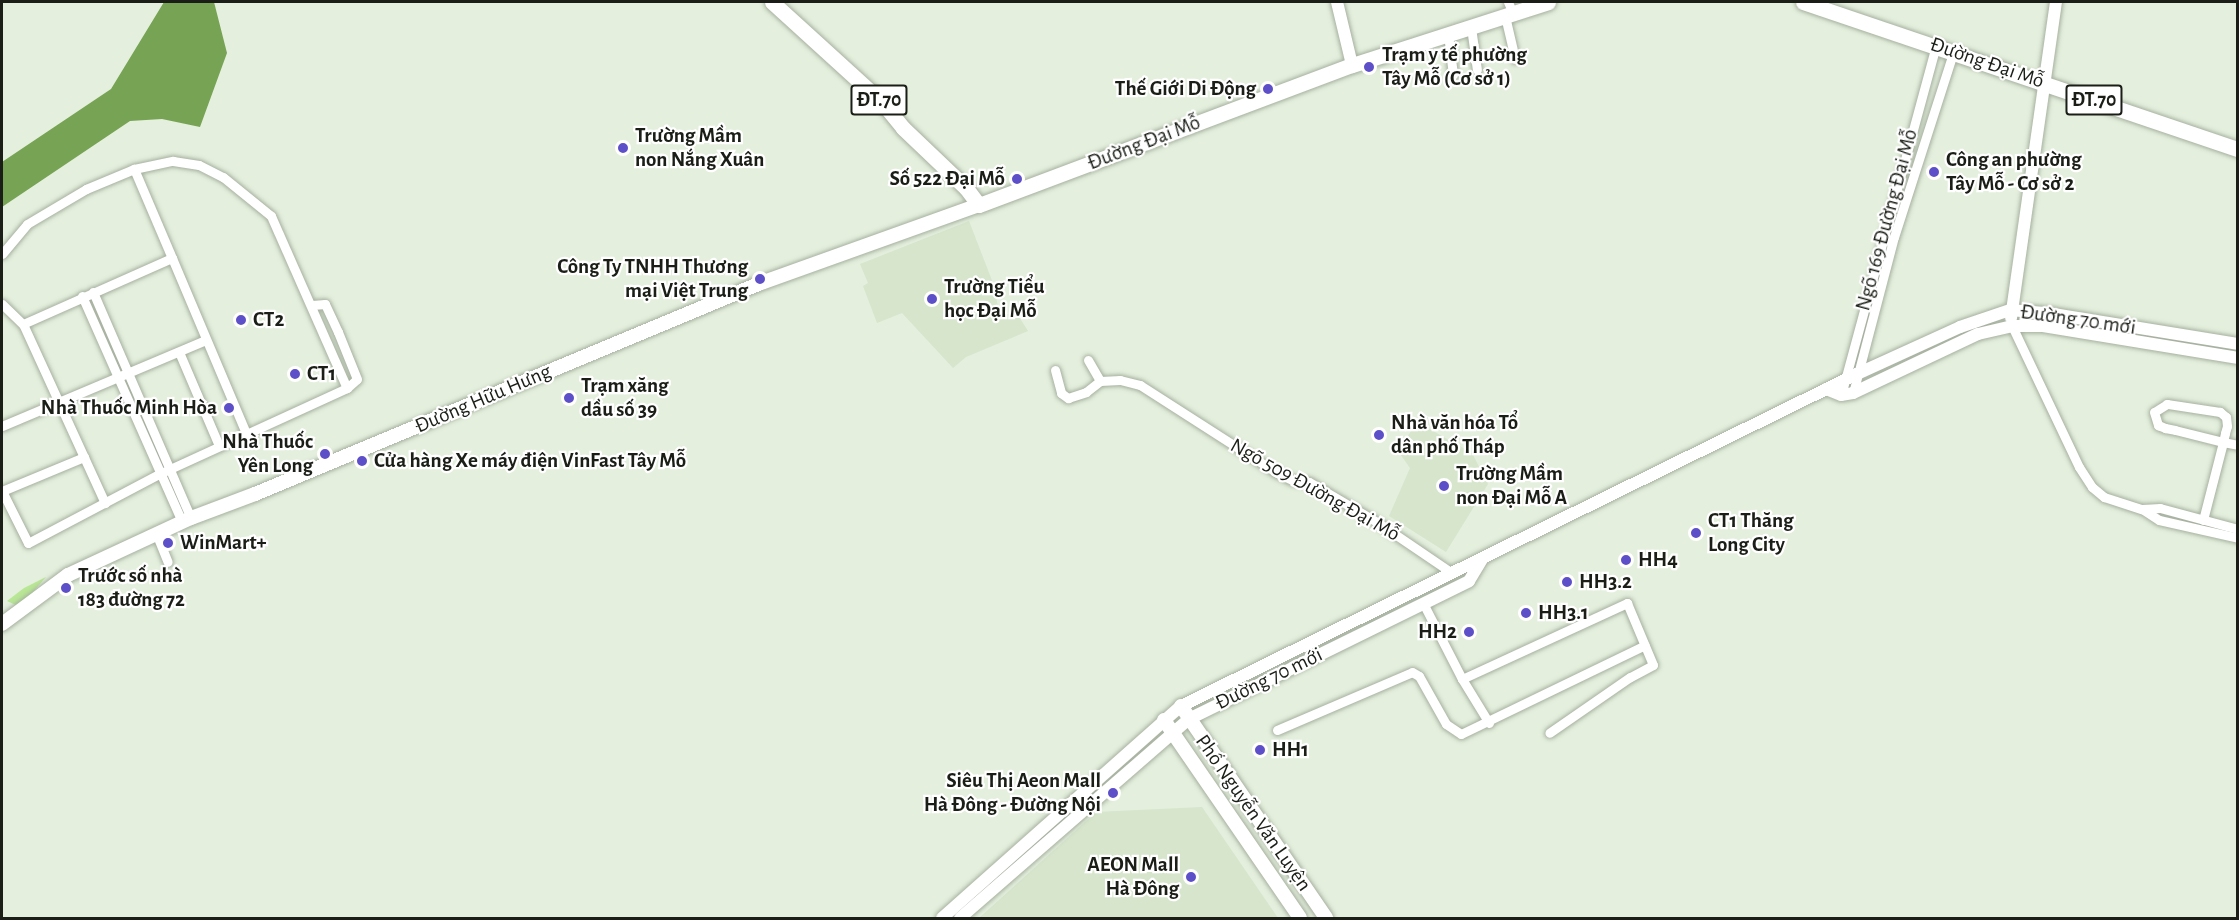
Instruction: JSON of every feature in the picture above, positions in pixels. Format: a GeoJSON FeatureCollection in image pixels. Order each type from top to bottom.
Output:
{"type":"FeatureCollection","features":[{"type":"Feature","properties":{"kind":"main road","name":"ĐT.70"},"geometry":{"type":"LineString","coordinates":[[772,2],[882,102],[903,128],[966,188],[979,205]]}},
{"type":"Feature","properties":{"kind":"main road","name":"Đường Đại Mỗ"},"geometry":{"type":"LineString","coordinates":[[979,205],[1352,65],[1471,27],[1509,10],[1548,2]]}},
{"type":"Feature","properties":{"kind":"main road","name":"Đường Đại Mỗ"},"geometry":{"type":"LineString","coordinates":[[1803,2],[2238,149]]}},
{"type":"Feature","properties":{"kind":"main road","name":"Đường Hữu Hưng"},"geometry":{"type":"LineString","coordinates":[[2,624],[68,575],[186,520],[255,494],[761,283],[979,205]]}},
{"type":"Feature","properties":{"kind":"main road","name":"Phố Nguyễn Văn Luyện"},"geometry":{"type":"LineString","coordinates":[[1181,706],[1326,918]]}},
{"type":"Feature","properties":{"kind":"main road","name":"Phố Nguyễn Văn Luyện"},"geometry":{"type":"LineString","coordinates":[[1167,726],[1300,918]]}},
{"type":"Feature","properties":{"kind":"street"},"geometry":{"type":"LineString","coordinates":[[1337,2],[1352,65]]}},
{"type":"Feature","properties":{"kind":"street"},"geometry":{"type":"LineString","coordinates":[[2056,2],[2042,82],[2010,310],[2012,326],[2079,466],[2092,487],[2104,497],[2142,509],[2159,520],[2238,538]]}},
{"type":"Feature","properties":{"kind":"street"},"geometry":{"type":"LineString","coordinates":[[1509,10],[1515,59]]}},
{"type":"Feature","properties":{"kind":"street"},"geometry":{"type":"LineString","coordinates":[[1471,27],[1477,70]]}},
{"type":"Feature","properties":{"kind":"street"},"geometry":{"type":"LineString","coordinates":[[1448,34],[1453,75]]}},
{"type":"Feature","properties":{"kind":"street","name":"Ngõ 169 Đường Đại Mỗ"},"geometry":{"type":"LineString","coordinates":[[1847,394],[1845,381],[1936,46]]}},
{"type":"Feature","properties":{"kind":"street","name":"Ngõ 169 Đường Đại Mỗ"},"geometry":{"type":"LineString","coordinates":[[1847,394],[1857,374],[1894,237],[1953,53]]}},
{"type":"Feature","properties":{"kind":"street"},"geometry":{"type":"LineString","coordinates":[[2,254],[27,224],[86,189],[134,169],[173,161],[199,165],[238,188],[271,216],[312,305],[325,303],[357,379],[347,388],[169,469],[28,543],[7,511],[2,491],[84,457]]}},
{"type":"Feature","properties":{"kind":"street"},"geometry":{"type":"LineString","coordinates":[[134,169],[246,433]]}},
{"type":"Feature","properties":{"kind":"street"},"geometry":{"type":"LineString","coordinates":[[23,324],[172,258]]}},
{"type":"Feature","properties":{"kind":"street"},"geometry":{"type":"LineString","coordinates":[[93,292],[169,469],[186,520]]}},
{"type":"Feature","properties":{"kind":"street"},"geometry":{"type":"LineString","coordinates":[[82,296],[159,474],[186,520]]}},
{"type":"Feature","properties":{"kind":"street"},"geometry":{"type":"LineString","coordinates":[[2,304],[23,324],[60,400],[105,503]]}},
{"type":"Feature","properties":{"kind":"street","name":"Đường 70 mới"},"geometry":{"type":"LineString","coordinates":[[960,918],[1000,874],[1167,726],[1181,706],[1826,389],[1960,327],[2010,310],[2047,313],[2238,344]]}},
{"type":"Feature","properties":{"kind":"street","name":"Đường 70 mới"},"geometry":{"type":"LineString","coordinates":[[1847,394],[1978,334],[2012,326],[2043,326],[2238,358]]}},
{"type":"Feature","properties":{"kind":"street"},"geometry":{"type":"LineString","coordinates":[[2,426],[206,340]]}},
{"type":"Feature","properties":{"kind":"street"},"geometry":{"type":"LineString","coordinates":[[179,352],[219,446]]}},
{"type":"Feature","properties":{"kind":"street"},"geometry":{"type":"LineString","coordinates":[[1055,370],[1061,393],[1068,398],[1086,392],[1100,381],[1088,360]]}},
{"type":"Feature","properties":{"kind":"street","name":"Ngõ 509 Đường Đại Mỗ"},"geometry":{"type":"LineString","coordinates":[[1100,381],[1120,380],[1140,385],[1277,473],[1292,480],[1309,482],[1385,526],[1452,573]]}},
{"type":"Feature","properties":{"kind":"street"},"geometry":{"type":"LineString","coordinates":[[1826,389],[1847,394]]}},
{"type":"Feature","properties":{"kind":"street"},"geometry":{"type":"LineString","coordinates":[[2203,519],[2223,442],[2227,426],[2226,417],[2220,412],[2167,404],[2154,411],[2158,425],[2165,428],[2223,442],[2238,445]]}},
{"type":"Feature","properties":{"kind":"street"},"geometry":{"type":"LineString","coordinates":[[2142,509],[2160,508],[2238,529]]}},
{"type":"Feature","properties":{"kind":"street"},"geometry":{"type":"LineString","coordinates":[[156,533],[168,562]]}},
{"type":"Feature","properties":{"kind":"street","name":"Đường 70 mới"},"geometry":{"type":"LineString","coordinates":[[1167,726],[1189,719],[1469,581],[1482,558]]}},
{"type":"Feature","properties":{"kind":"street"},"geometry":{"type":"LineString","coordinates":[[1424,603],[1462,678],[1489,723]]}},
{"type":"Feature","properties":{"kind":"street"},"geometry":{"type":"LineString","coordinates":[[1462,678],[1627,603],[1653,665],[1630,677],[1549,733]]}},
{"type":"Feature","properties":{"kind":"street"},"geometry":{"type":"LineString","coordinates":[[1277,730],[1412,672],[1419,676],[1446,724],[1461,735],[1645,645]]}},
{"type":"Feature","properties":{"kind":"street"},"geometry":{"type":"LineString","coordinates":[[942,918],[1000,874]]}},
{"type":"Feature","properties":{"kind":"shaded area"},"geometry":{"type":"Polygon","coordinates":[[[164,2],[214,2],[227,53],[200,127],[162,119],[130,121],[2,207],[2,162],[111,89],[164,2]]]}},
{"type":"Feature","properties":{"kind":"shaded area","name":"Trường Tiểu học Đại Mỗ"},"geometry":{"type":"Polygon","coordinates":[[[969,221],[993,283],[1000,316],[1016,312],[1028,331],[966,357],[953,368],[902,313],[877,323],[863,286],[868,283],[860,264],[969,221]]]}},
{"type":"Feature","properties":{"kind":"shaded area","name":"Trường Mầm non Đại Mỗ A"},"geometry":{"type":"Polygon","coordinates":[[[1417,422],[1472,453],[1488,484],[1446,552],[1389,516],[1410,468],[1398,451],[1417,422]]]}},
{"type":"Feature","properties":{"kind":"shaded area"},"geometry":{"type":"Polygon","coordinates":[[[46,577],[20,607],[7,601],[24,588],[46,577]]]}},
{"type":"Feature","properties":{"kind":"shaded area"},"geometry":{"type":"Polygon","coordinates":[[[1202,807],[1278,918],[979,918],[1096,812],[1202,807]]]}},
{"type":"Feature","properties":{"kind":"place","name":"Trạm y tế phường Tây Mỗ (Cơ sở 1)"},"geometry":{"type":"Point","coordinates":[1369,67]}},
{"type":"Feature","properties":{"kind":"place","name":"Thế Giới Di Động"},"geometry":{"type":"Point","coordinates":[1268,89]}},
{"type":"Feature","properties":{"kind":"place","name":"Trường Mầm non Nắng Xuân"},"geometry":{"type":"Point","coordinates":[623,148]}},
{"type":"Feature","properties":{"kind":"place","name":"Công an phường Tây Mỗ - Cơ sở 2"},"geometry":{"type":"Point","coordinates":[1934,172]}},
{"type":"Feature","properties":{"kind":"place","name":"Số 522 Đại Mỗ"},"geometry":{"type":"Point","coordinates":[1017,179]}},
{"type":"Feature","properties":{"kind":"place","name":"Công Ty TNHH Thương mại Việt Trung"},"geometry":{"type":"Point","coordinates":[760,279]}},
{"type":"Feature","properties":{"kind":"place","name":"Trường Tiểu học Đại Mỗ"},"geometry":{"type":"Point","coordinates":[932,299]}},
{"type":"Feature","properties":{"kind":"place","name":"CT2"},"geometry":{"type":"Point","coordinates":[241,320]}},
{"type":"Feature","properties":{"kind":"place","name":"CT1"},"geometry":{"type":"Point","coordinates":[295,374]}},
{"type":"Feature","properties":{"kind":"place","name":"Trạm xăng dầu số 39"},"geometry":{"type":"Point","coordinates":[569,398]}},
{"type":"Feature","properties":{"kind":"place","name":"Nhà Thuốc Minh Hòa"},"geometry":{"type":"Point","coordinates":[229,408]}},
{"type":"Feature","properties":{"kind":"place","name":"Nhà văn hóa Tổ dân phố Tháp"},"geometry":{"type":"Point","coordinates":[1379,435]}},
{"type":"Feature","properties":{"kind":"place","name":"Nhà Thuốc Yên Long"},"geometry":{"type":"Point","coordinates":[325,454]}},
{"type":"Feature","properties":{"kind":"place","name":"Cửa hàng Xe máy điện VinFast Tây Mỗ"},"geometry":{"type":"Point","coordinates":[362,461]}},
{"type":"Feature","properties":{"kind":"place","name":"Trường Mầm non Đại Mỗ A"},"geometry":{"type":"Point","coordinates":[1444,486]}},
{"type":"Feature","properties":{"kind":"place","name":"CT1 Thăng Long City"},"geometry":{"type":"Point","coordinates":[1696,533]}},
{"type":"Feature","properties":{"kind":"place","name":"WinMart+"},"geometry":{"type":"Point","coordinates":[168,543]}},
{"type":"Feature","properties":{"kind":"place","name":"HH4"},"geometry":{"type":"Point","coordinates":[1626,560]}},
{"type":"Feature","properties":{"kind":"place","name":"HH3.2"},"geometry":{"type":"Point","coordinates":[1567,582]}},
{"type":"Feature","properties":{"kind":"place","name":"Trước số nhà 183 đường 72"},"geometry":{"type":"Point","coordinates":[66,588]}},
{"type":"Feature","properties":{"kind":"place","name":"HH3.1"},"geometry":{"type":"Point","coordinates":[1526,613]}},
{"type":"Feature","properties":{"kind":"place","name":"HH2"},"geometry":{"type":"Point","coordinates":[1469,632]}},
{"type":"Feature","properties":{"kind":"place","name":"HH1"},"geometry":{"type":"Point","coordinates":[1260,750]}},
{"type":"Feature","properties":{"kind":"place","name":"Siêu Thị Aeon Mall Hà Đông - Đường Nội"},"geometry":{"type":"Point","coordinates":[1113,793]}},
{"type":"Feature","properties":{"kind":"place","name":"AEON Mall Hà Đông"},"geometry":{"type":"Point","coordinates":[1191,877]}}]}
